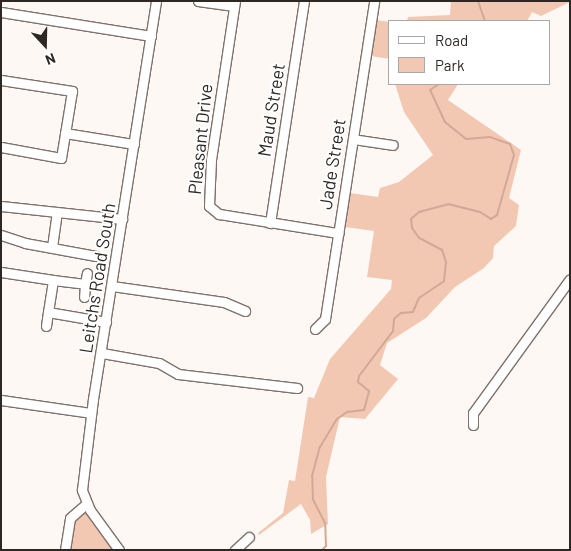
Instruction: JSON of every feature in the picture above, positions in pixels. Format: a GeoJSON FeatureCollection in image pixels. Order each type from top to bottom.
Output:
{"type":"FeatureCollection","features":[{"type":"Feature","properties":{"kind":"street","name":"Leitchs Road South"},"geometry":{"type":"LineString","coordinates":[[119,550],[86,504],[82,490],[91,413],[102,353],[156,1]]}},
{"type":"Feature","properties":{"kind":"street"},"geometry":{"type":"LineString","coordinates":[[198,1],[234,4]]}},
{"type":"Feature","properties":{"kind":"street","name":"Maud Street"},"geometry":{"type":"LineString","coordinates":[[270,223],[304,1]]}},
{"type":"Feature","properties":{"kind":"street","name":"Jade Street"},"geometry":{"type":"LineString","coordinates":[[315,329],[325,318],[374,1]]}},
{"type":"Feature","properties":{"kind":"street","name":"Pleasant Drive"},"geometry":{"type":"LineString","coordinates":[[234,4],[211,160],[209,206],[219,214],[338,233]]}},
{"type":"Feature","properties":{"kind":"street"},"geometry":{"type":"LineString","coordinates":[[1,12],[151,36]]}},
{"type":"Feature","properties":{"kind":"street"},"geometry":{"type":"LineString","coordinates":[[1,80],[72,91],[61,158],[1,147]]}},
{"type":"Feature","properties":{"kind":"street"},"geometry":{"type":"LineString","coordinates":[[65,133],[134,144]]}},
{"type":"Feature","properties":{"kind":"street"},"geometry":{"type":"LineString","coordinates":[[353,139],[393,144]]}},
{"type":"Feature","properties":{"kind":"street"},"geometry":{"type":"LineString","coordinates":[[1,206],[122,218]]}},
{"type":"Feature","properties":{"kind":"street"},"geometry":{"type":"LineString","coordinates":[[52,247],[57,212]]}},
{"type":"Feature","properties":{"kind":"street"},"geometry":{"type":"LineString","coordinates":[[1,235],[25,243],[96,256]]}},
{"type":"Feature","properties":{"kind":"street"},"geometry":{"type":"LineString","coordinates":[[1,272],[85,284]]}},
{"type":"Feature","properties":{"kind":"street"},"geometry":{"type":"LineString","coordinates":[[84,297],[87,273]]}},
{"type":"Feature","properties":{"kind":"street"},"geometry":{"type":"LineString","coordinates":[[472,425],[473,413],[570,279]]}},
{"type":"Feature","properties":{"kind":"street"},"geometry":{"type":"LineString","coordinates":[[46,326],[53,280]]}},
{"type":"Feature","properties":{"kind":"street"},"geometry":{"type":"LineString","coordinates":[[112,286],[224,302],[245,311]]}},
{"type":"Feature","properties":{"kind":"street"},"geometry":{"type":"LineString","coordinates":[[48,312],[106,322]]}},
{"type":"Feature","properties":{"kind":"street"},"geometry":{"type":"LineString","coordinates":[[102,353],[159,363],[178,374],[297,388]]}},
{"type":"Feature","properties":{"kind":"street"},"geometry":{"type":"LineString","coordinates":[[1,400],[91,413]]}},
{"type":"Feature","properties":{"kind":"street"},"geometry":{"type":"LineString","coordinates":[[65,550],[70,518],[86,504]]}},
{"type":"Feature","properties":{"kind":"street"},"geometry":{"type":"LineString","coordinates":[[235,550],[249,537]]}},
{"type":"Feature","properties":{"kind":"green space"},"geometry":{"type":"Polygon","coordinates":[[[451,1],[570,1],[541,16],[532,12],[528,20],[407,20],[408,17],[450,15],[451,1]]]}},
{"type":"Feature","properties":{"kind":"green space"},"geometry":{"type":"Polygon","coordinates":[[[376,20],[388,22],[388,59],[371,56],[376,20]]]}},
{"type":"Feature","properties":{"kind":"green space"},"geometry":{"type":"Polygon","coordinates":[[[395,85],[457,85],[448,100],[521,150],[509,198],[519,205],[516,226],[494,246],[493,258],[484,268],[455,287],[426,318],[387,343],[380,365],[398,379],[365,419],[340,417],[326,477],[328,524],[311,534],[310,520],[301,504],[259,535],[258,533],[283,513],[289,480],[295,481],[308,397],[314,398],[330,359],[391,289],[392,280],[367,277],[374,231],[345,227],[350,193],[378,197],[380,188],[399,182],[433,155],[404,112],[395,85]]]}},
{"type":"Feature","properties":{"kind":"green space"},"geometry":{"type":"Polygon","coordinates":[[[85,511],[113,550],[69,550],[74,518],[85,511]]]}},
{"type":"Feature","properties":{"kind":"waterway"},"geometry":{"type":"LineString","coordinates":[[478,1],[485,20]]}},
{"type":"Feature","properties":{"kind":"waterway"},"geometry":{"type":"LineString","coordinates":[[322,550],[326,546],[325,523],[313,499],[312,476],[320,447],[337,419],[347,412],[364,410],[369,391],[358,382],[359,376],[393,331],[394,319],[401,313],[413,312],[419,298],[444,281],[446,262],[442,250],[419,238],[412,228],[411,219],[419,212],[448,204],[480,212],[491,219],[497,215],[514,155],[510,144],[490,137],[466,139],[445,122],[430,90],[438,85]]}}]}
